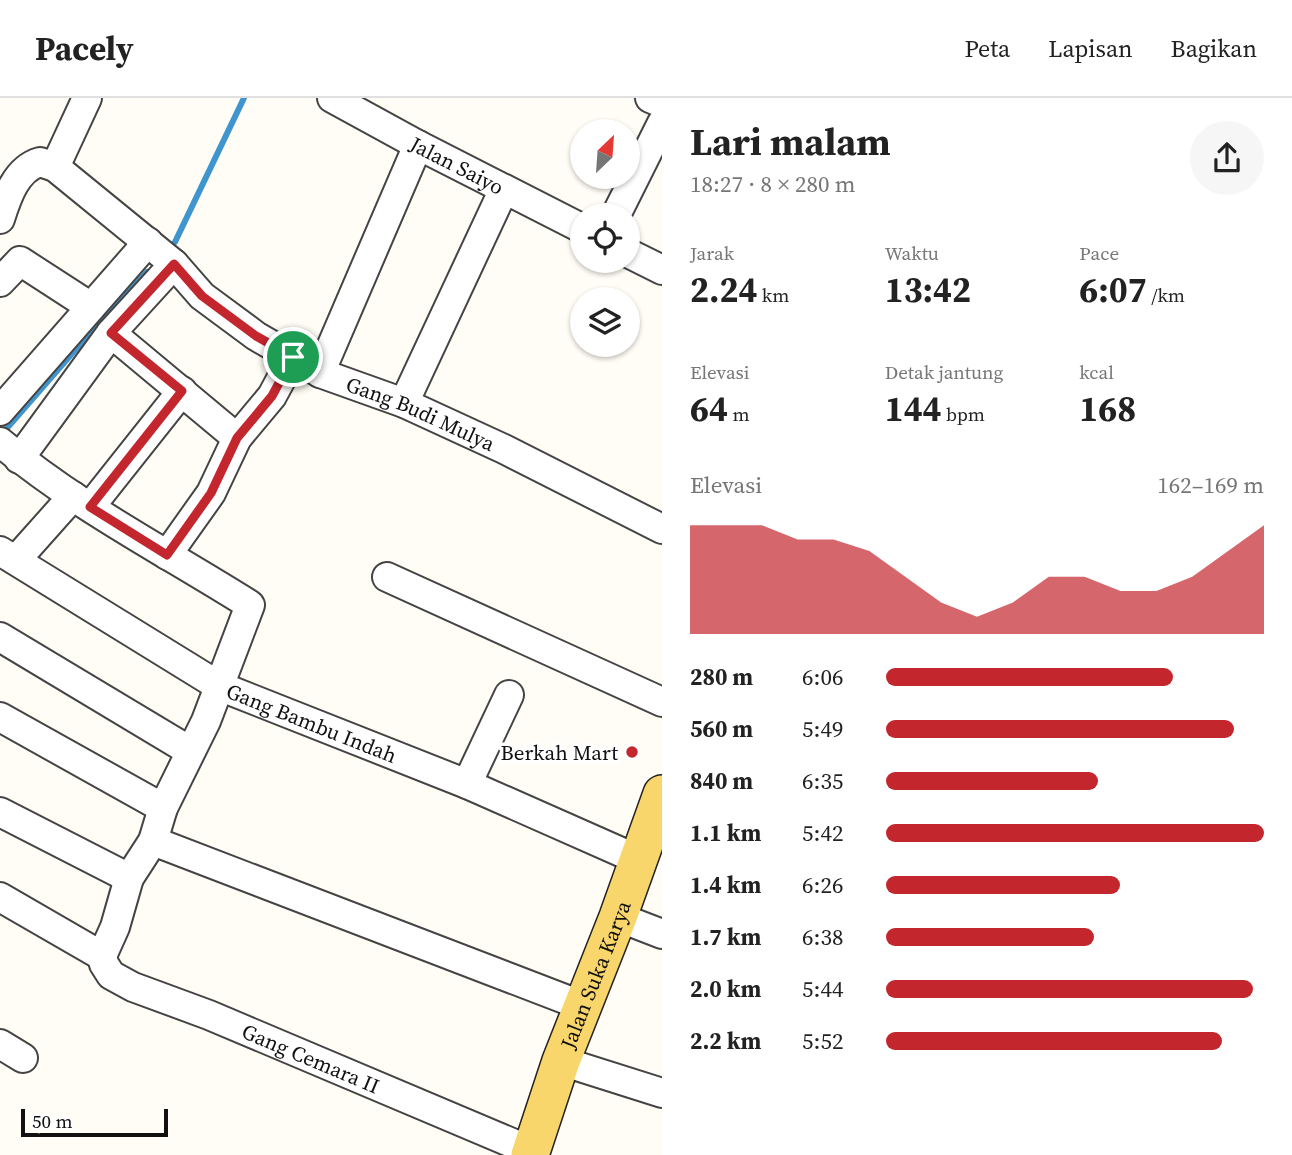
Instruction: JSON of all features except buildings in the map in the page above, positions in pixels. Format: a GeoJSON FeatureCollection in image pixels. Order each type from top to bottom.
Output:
{"type":"FeatureCollection","features":[{"type":"Feature","properties":{"kind":"main road","name":"Jalan Suka Karya"},"geometry":{"type":"LineString","coordinates":[[531,1153],[561,1061],[618,917],[662,794]]}},
{"type":"Feature","properties":{"kind":"street"},"geometry":{"type":"LineString","coordinates":[[87,98],[55,167],[40,162],[26,169],[8,194],[0,219],[20,261],[91,307]]}},
{"type":"Feature","properties":{"kind":"street","name":"Jalan Saiyo"},"geometry":{"type":"LineString","coordinates":[[332,98],[570,222]]}},
{"type":"Feature","properties":{"kind":"street"},"geometry":{"type":"LineString","coordinates":[[650,98],[662,103]]}},
{"type":"Feature","properties":{"kind":"street"},"geometry":{"type":"LineString","coordinates":[[622,203],[662,123]]}},
{"type":"Feature","properties":{"kind":"street"},"geometry":{"type":"LineString","coordinates":[[320,373],[418,145]]}},
{"type":"Feature","properties":{"kind":"street","name":"Gang Budi Mulya"},"geometry":{"type":"LineString","coordinates":[[55,167],[174,264],[202,296],[256,336],[320,373],[404,403],[504,449],[662,529]]}},
{"type":"Feature","properties":{"kind":"street"},"geometry":{"type":"LineString","coordinates":[[404,403],[504,189]]}},
{"type":"Feature","properties":{"kind":"street"},"geometry":{"type":"LineString","coordinates":[[0,411],[148,242]]}},
{"type":"Feature","properties":{"kind":"street"},"geometry":{"type":"LineString","coordinates":[[640,259],[662,270]]}},
{"type":"Feature","properties":{"kind":"street"},"geometry":{"type":"LineString","coordinates":[[0,282],[20,261]]}},
{"type":"Feature","properties":{"kind":"street"},"geometry":{"type":"LineString","coordinates":[[0,897],[103,956],[130,878],[153,841],[163,808],[206,721],[250,605],[81,501],[9,450],[174,264]]}},
{"type":"Feature","properties":{"kind":"street"},"geometry":{"type":"LineString","coordinates":[[111,333],[237,438]]}},
{"type":"Feature","properties":{"kind":"street"},"geometry":{"type":"LineString","coordinates":[[167,555],[211,493],[237,438],[272,396],[293,357]]}},
{"type":"Feature","properties":{"kind":"street"},"geometry":{"type":"LineString","coordinates":[[8,556],[81,501],[182,391]]}},
{"type":"Feature","properties":{"kind":"street","name":"Gang Bambu Indah"},"geometry":{"type":"LineString","coordinates":[[8,556],[219,686],[467,785],[639,860]]}},
{"type":"Feature","properties":{"kind":"street"},"geometry":{"type":"LineString","coordinates":[[387,577],[662,702]]}},
{"type":"Feature","properties":{"kind":"street"},"geometry":{"type":"LineString","coordinates":[[0,637],[190,751]]}},
{"type":"Feature","properties":{"kind":"street"},"geometry":{"type":"LineString","coordinates":[[467,785],[509,695]]}},
{"type":"Feature","properties":{"kind":"street"},"geometry":{"type":"LineString","coordinates":[[0,717],[163,808]]}},
{"type":"Feature","properties":{"kind":"street"},"geometry":{"type":"LineString","coordinates":[[0,812],[130,878]]}},
{"type":"Feature","properties":{"kind":"street"},"geometry":{"type":"LineString","coordinates":[[153,841],[583,1006]]}},
{"type":"Feature","properties":{"kind":"street"},"geometry":{"type":"LineString","coordinates":[[618,917],[662,934]]}},
{"type":"Feature","properties":{"kind":"street","name":"Gang Cemara II"},"geometry":{"type":"LineString","coordinates":[[103,956],[104,964],[111,975],[133,987],[209,1015],[531,1153]]}},
{"type":"Feature","properties":{"kind":"street"},"geometry":{"type":"LineString","coordinates":[[561,1061],[662,1093]]}},
{"type":"Feature","properties":{"kind":"waterway"},"geometry":{"type":"LineString","coordinates":[[175,242],[244,98]]}},
{"type":"Feature","properties":{"kind":"waterway"},"geometry":{"type":"LineString","coordinates":[[1,435],[147,272]]}},
{"type":"Feature","properties":{"kind":"place","name":"Berkah Mart"},"geometry":{"type":"Point","coordinates":[632,752]}},
{"type":"Feature","properties":{"kind":"route"},"geometry":{"type":"LineString","coordinates":[[174,264],[202,296],[256,336],[293,357],[272,396],[237,438],[211,493],[167,555],[90,507],[182,391],[111,333],[174,264]]}}]}
